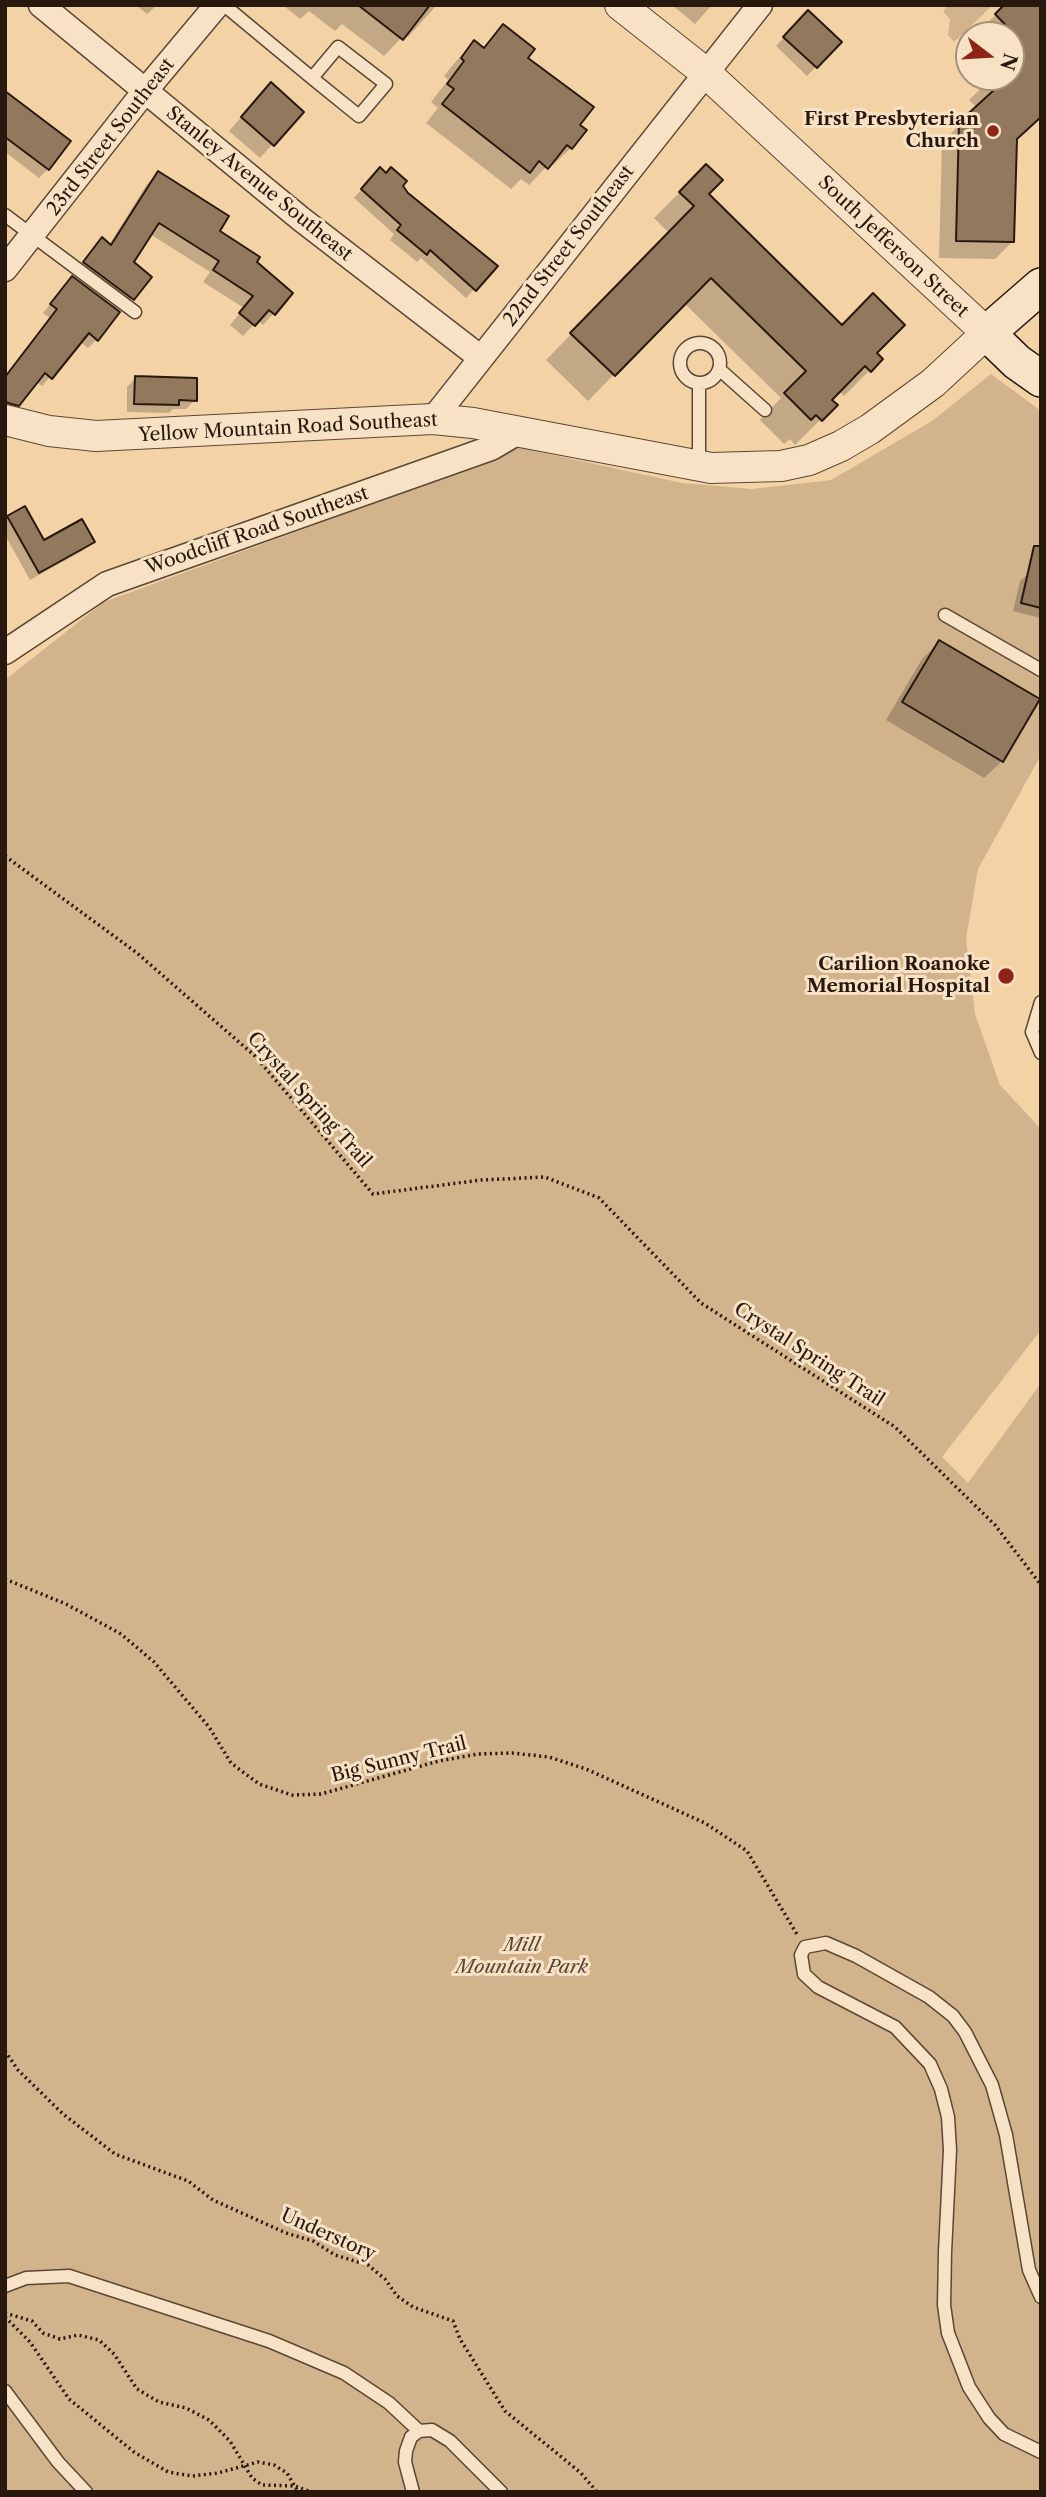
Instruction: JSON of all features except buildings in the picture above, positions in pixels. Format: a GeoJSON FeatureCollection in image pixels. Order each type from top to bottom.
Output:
{"type":"FeatureCollection","features":[{"type":"Feature","properties":{"kind":"main road"},"geometry":{"type":"LineString","coordinates":[[987,333],[1041,286]]}},
{"type":"Feature","properties":{"kind":"main road","name":"South Jefferson Street"},"geometry":{"type":"LineString","coordinates":[[987,333],[1017,362],[1041,379]]}},
{"type":"Feature","properties":{"kind":"street","name":"Stanley Avenue Southeast"},"geometry":{"type":"LineString","coordinates":[[41,5],[332,244],[481,358]]}},
{"type":"Feature","properties":{"kind":"street","name":"23rd Street Southeast"},"geometry":{"type":"LineString","coordinates":[[5,269],[145,91],[217,5]]}},
{"type":"Feature","properties":{"kind":"street","name":"South Jefferson Street"},"geometry":{"type":"LineString","coordinates":[[620,5],[706,73],[987,333]]}},
{"type":"Feature","properties":{"kind":"street","name":"22nd Street Southeast"},"geometry":{"type":"LineString","coordinates":[[433,419],[760,5]]}},
{"type":"Feature","properties":{"kind":"street","name":"Yellow Mountain Road Southeast"},"geometry":{"type":"LineString","coordinates":[[5,421],[49,431],[96,436],[433,419],[520,431],[699,466],[738,469],[781,466],[809,460],[841,446],[885,419],[933,383],[987,333]]}},
{"type":"Feature","properties":{"kind":"street","name":"Woodcliff Road Southeast"},"geometry":{"type":"LineString","coordinates":[[5,652],[107,584],[491,448],[520,431]]}},
{"type":"Feature","properties":{"kind":"lane"},"geometry":{"type":"LineString","coordinates":[[223,5],[312,78],[359,116],[386,84],[338,47],[312,78]]}},
{"type":"Feature","properties":{"kind":"lane"},"geometry":{"type":"LineString","coordinates":[[5,215],[135,312]]}},
{"type":"Feature","properties":{"kind":"lane"},"geometry":{"type":"LineString","coordinates":[[700,343],[713,348],[720,359],[719,369],[714,378],[699,384],[689,380],[681,371],[681,358],[688,347],[700,343]]}},
{"type":"Feature","properties":{"kind":"lane"},"geometry":{"type":"LineString","coordinates":[[719,369],[765,411]]}},
{"type":"Feature","properties":{"kind":"lane"},"geometry":{"type":"LineString","coordinates":[[699,384],[699,466]]}},
{"type":"Feature","properties":{"kind":"lane"},"geometry":{"type":"LineString","coordinates":[[945,615],[1041,670]]}},
{"type":"Feature","properties":{"kind":"lane"},"geometry":{"type":"LineString","coordinates":[[1041,1002],[1032,1032],[1041,1053]]}},
{"type":"Feature","properties":{"kind":"lane"},"geometry":{"type":"LineString","coordinates":[[1041,2297],[1029,2270],[1006,2136],[992,2085],[965,2032],[953,2016],[929,1997],[856,1956],[825,1943],[805,1947],[801,1955],[804,1973],[818,1987],[895,2027],[914,2044],[936,2077],[948,2117],[950,2139],[944,2292],[948,2333],[969,2387],[989,2418],[1004,2434],[1041,2452]]}},
{"type":"Feature","properties":{"kind":"lane"},"geometry":{"type":"LineString","coordinates":[[5,2286],[26,2278],[69,2276],[269,2341],[344,2373],[389,2403],[419,2431]]}},
{"type":"Feature","properties":{"kind":"lane"},"geometry":{"type":"LineString","coordinates":[[5,2391],[58,2462],[86,2492]]}},
{"type":"Feature","properties":{"kind":"lane"},"geometry":{"type":"LineString","coordinates":[[413,2492],[405,2462],[406,2451],[411,2437],[419,2431],[432,2430],[450,2441],[501,2492]]}},
{"type":"Feature","properties":{"kind":"path","name":"Crystal Spring Trail"},"geometry":{"type":"LineString","coordinates":[[5,856],[136,953],[255,1056],[373,1194],[481,1180],[545,1177],[599,1198],[701,1303],[895,1427],[995,1525],[1041,1585]]}},
{"type":"Feature","properties":{"kind":"path","name":"Big Sunny Trail"},"geometry":{"type":"LineString","coordinates":[[5,1579],[66,1604],[121,1634],[154,1662],[209,1727],[231,1763],[259,1784],[292,1795],[321,1794],[439,1761],[478,1754],[512,1753],[549,1757],[586,1769],[705,1823],[747,1851],[805,1947]]}},
{"type":"Feature","properties":{"kind":"path","name":"Understory"},"geometry":{"type":"LineString","coordinates":[[5,2051],[18,2070],[63,2114],[115,2154],[188,2181],[213,2200],[313,2242],[335,2255],[368,2265],[385,2279],[397,2296],[413,2307],[453,2321],[460,2339],[505,2411],[581,2473],[597,2492]]}},
{"type":"Feature","properties":{"kind":"path"},"geometry":{"type":"LineString","coordinates":[[5,2315],[30,2342],[69,2399],[134,2452],[168,2472],[192,2476],[218,2473],[258,2462],[274,2465],[287,2473],[298,2492]]}},
{"type":"Feature","properties":{"kind":"path"},"geometry":{"type":"LineString","coordinates":[[5,2315],[25,2317],[43,2333],[60,2339],[78,2335],[99,2340],[114,2354],[137,2389],[159,2402],[186,2408],[209,2420],[230,2441],[252,2478],[262,2486],[295,2486],[311,2492]]}},
{"type":"Feature","properties":{"kind":"green space"},"geometry":{"type":"Polygon","coordinates":[[[949,5],[993,5],[976,21],[955,21],[954,42],[948,35],[950,19],[943,11],[949,5]]]}},
{"type":"Feature","properties":{"kind":"green space","name":"Mill Mountain Park"},"geometry":{"type":"Polygon","coordinates":[[[991,374],[1041,411],[1041,755],[978,869],[966,938],[975,1014],[1000,1085],[1041,1129],[1041,1330],[942,1457],[968,1483],[1041,1383],[1041,2492],[5,2492],[5,680],[104,602],[369,505],[517,447],[682,483],[752,489],[831,480],[932,421],[991,374]]]}},
{"type":"Feature","properties":{"kind":"place","name":"First Presbyterian Church"},"geometry":{"type":"Point","coordinates":[993,131]}},
{"type":"Feature","properties":{"kind":"place","name":"Carilion Roanoke Memorial Hospital"},"geometry":{"type":"Point","coordinates":[1006,976]}}]}
